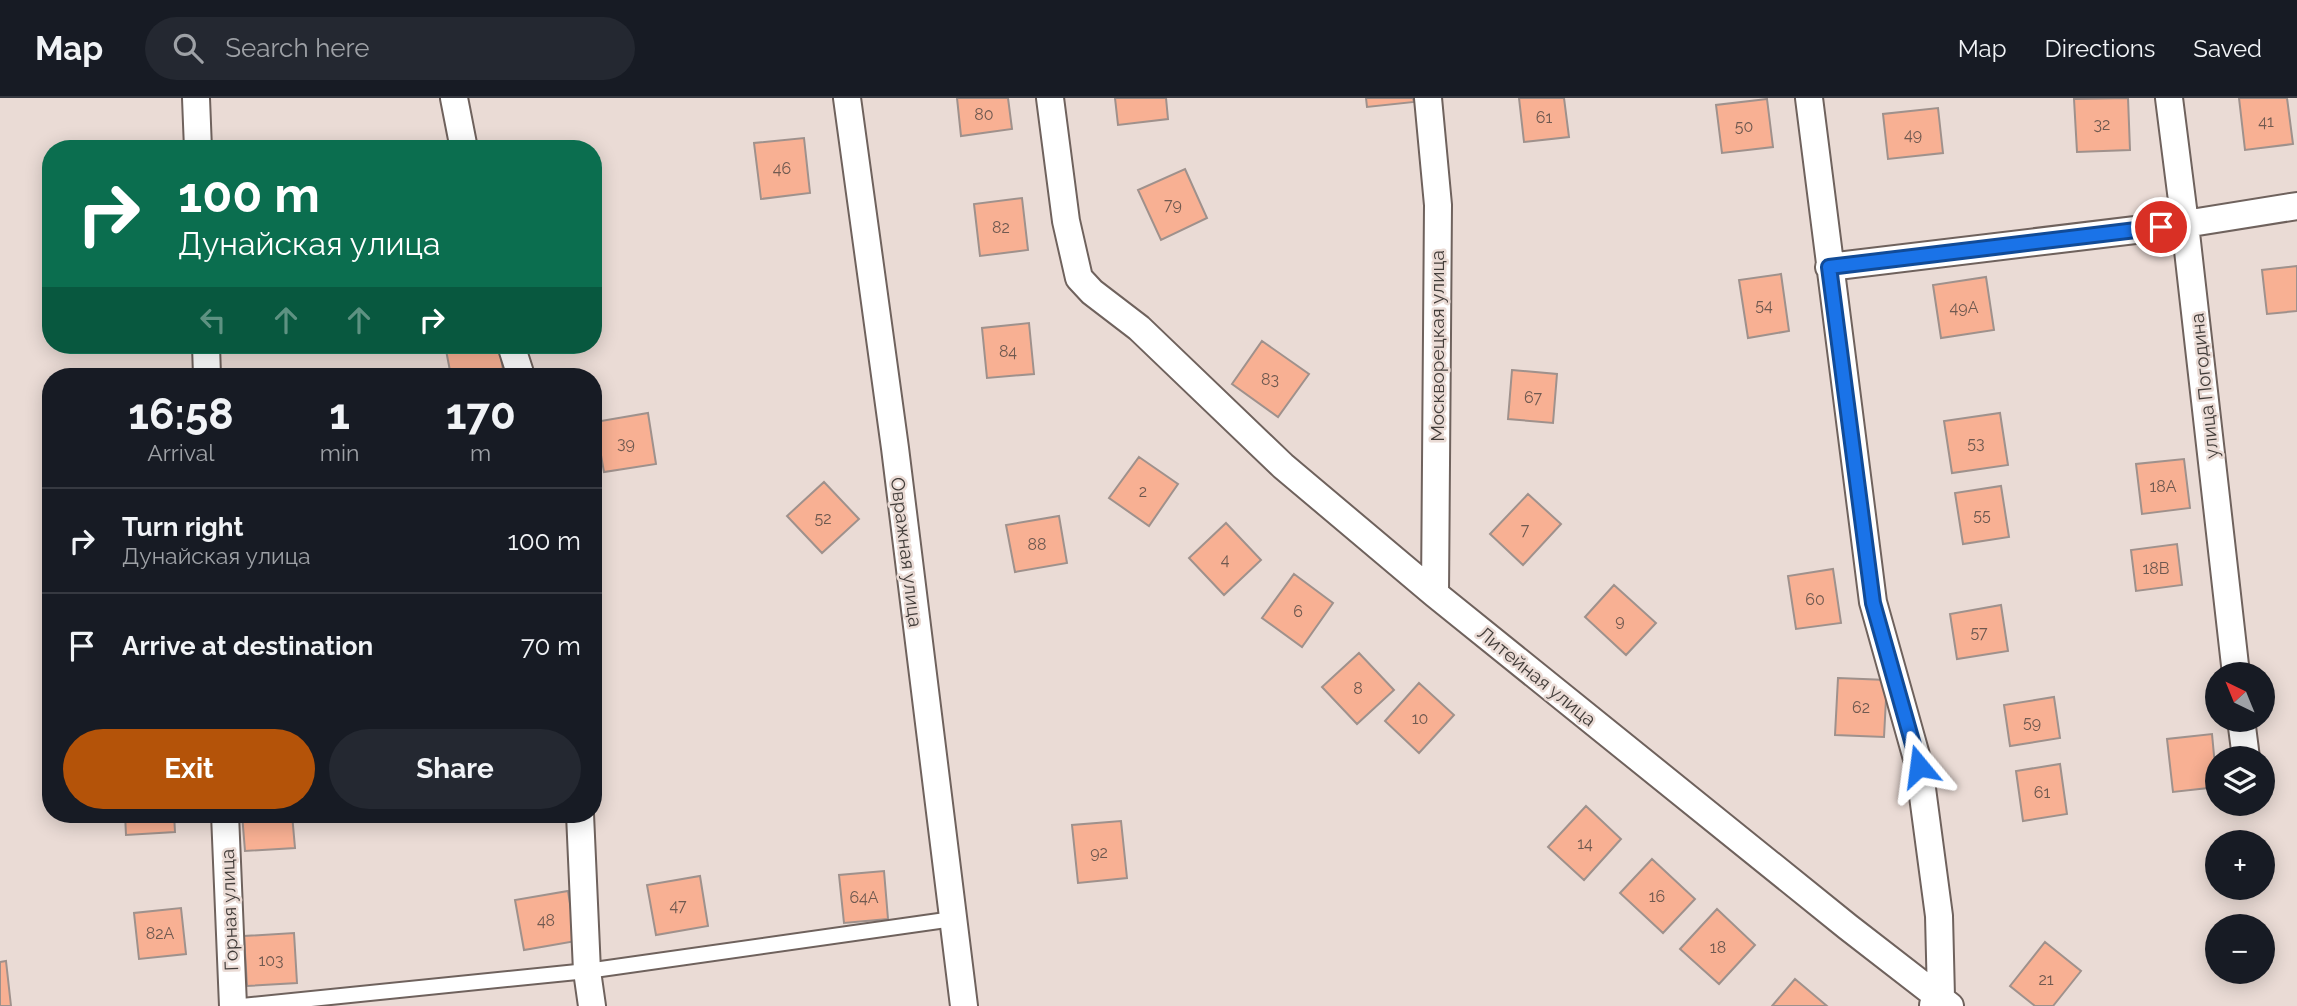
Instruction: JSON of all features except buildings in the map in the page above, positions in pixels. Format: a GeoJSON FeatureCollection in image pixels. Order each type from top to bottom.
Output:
{"type":"FeatureCollection","features":[{"type":"Feature","properties":{"kind":"street"},"geometry":{"type":"LineString","coordinates":[[196,98],[198,140]]}},
{"type":"Feature","properties":{"kind":"street"},"geometry":{"type":"LineString","coordinates":[[454,98],[462,140]]}},
{"type":"Feature","properties":{"kind":"street","name":"Овражная улица"},"geometry":{"type":"LineString","coordinates":[[847,98],[895,448],[964,1006]]}},
{"type":"Feature","properties":{"kind":"street","name":"Литейная улица"},"geometry":{"type":"LineString","coordinates":[[1050,98],[1066,221],[1079,278],[1092,292],[1139,328],[1283,466],[1435,594],[1941,1003]]}},
{"type":"Feature","properties":{"kind":"street","name":"Москворецкая улица"},"geometry":{"type":"LineString","coordinates":[[1428,98],[1438,205],[1435,594]]}},
{"type":"Feature","properties":{"kind":"street"},"geometry":{"type":"LineString","coordinates":[[1809,98],[1873,603],[1919,766],[1939,916],[1941,1003]]}},
{"type":"Feature","properties":{"kind":"street","name":"улица Погодина"},"geometry":{"type":"LineString","coordinates":[[2169,98],[2235,662]]}},
{"type":"Feature","properties":{"kind":"street"},"geometry":{"type":"LineString","coordinates":[[1829,267],[2185,224],[2297,206]]}},
{"type":"Feature","properties":{"kind":"street","name":"Горная улица"},"geometry":{"type":"LineString","coordinates":[[225,823],[233,1006]]}},
{"type":"Feature","properties":{"kind":"street"},"geometry":{"type":"LineString","coordinates":[[580,823],[587,971],[592,1006]]}},
{"type":"Feature","properties":{"kind":"lane"},"geometry":{"type":"LineString","coordinates":[[242,1006],[587,971],[953,919]]}},
{"type":"Feature","properties":{"kind":"route"},"geometry":{"type":"LineString","coordinates":[[1919,766],[1873,603],[1829,267],[2161,227]]}}]}
